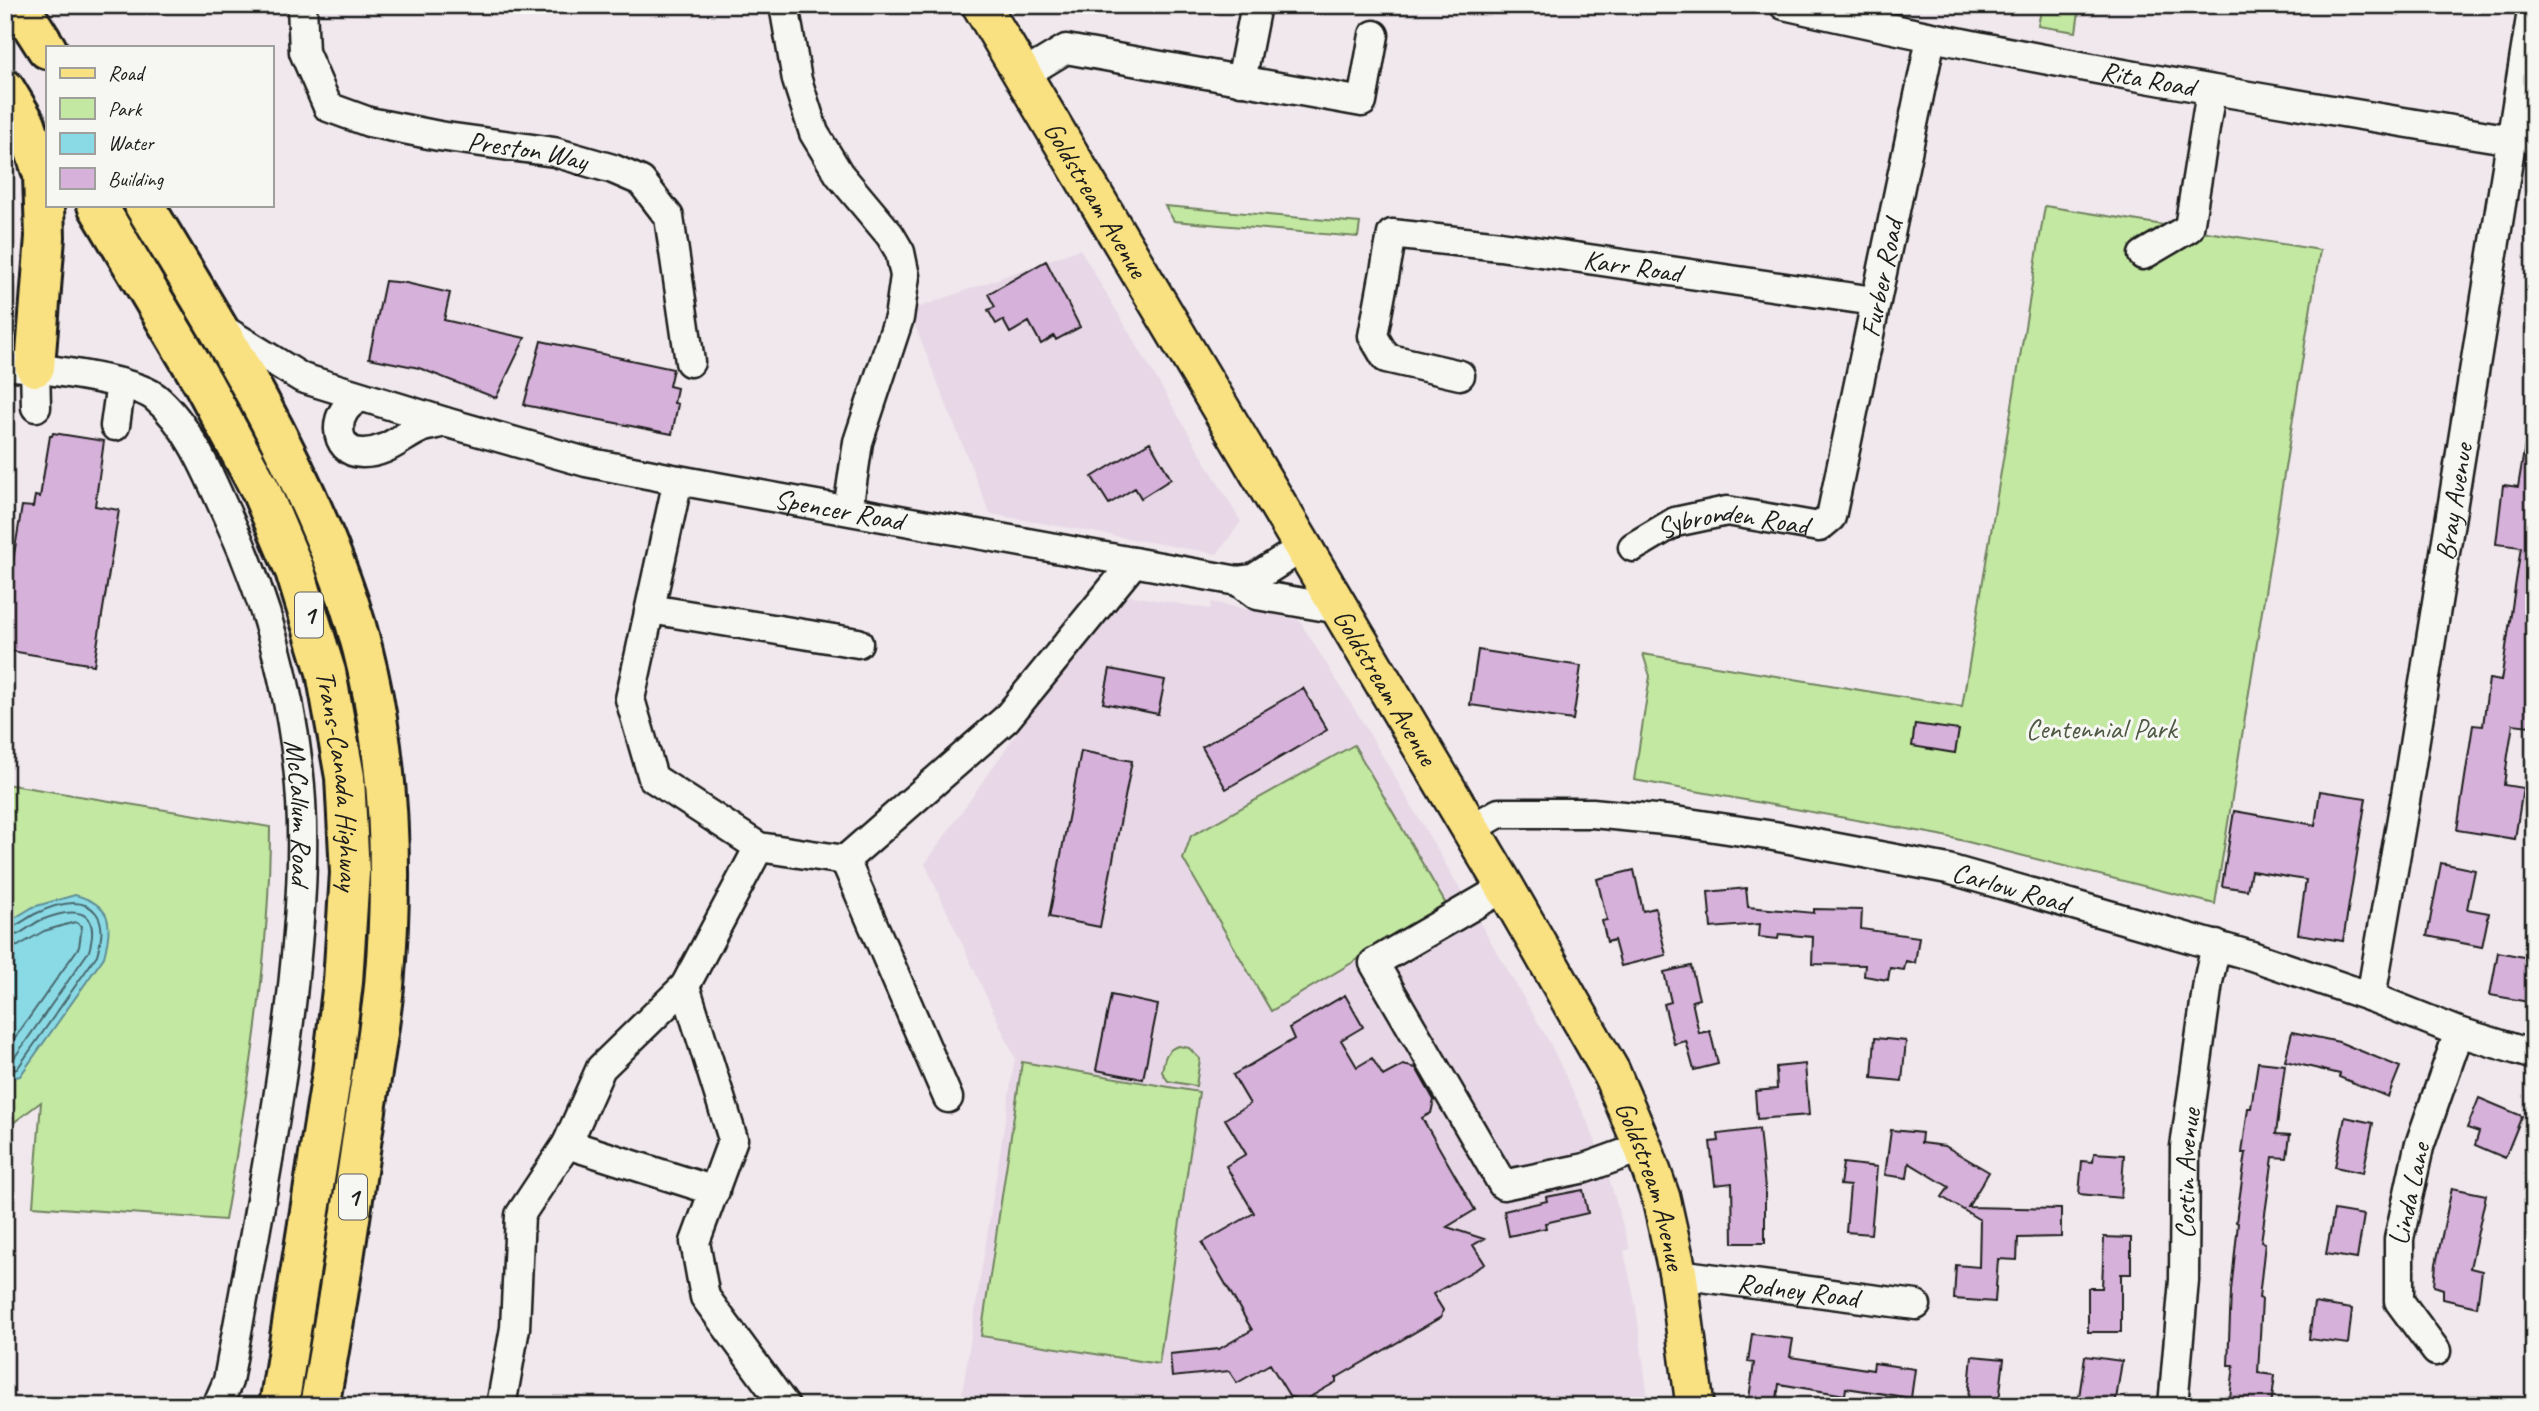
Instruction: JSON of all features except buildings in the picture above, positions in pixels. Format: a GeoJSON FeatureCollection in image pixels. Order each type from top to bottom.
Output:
{"type":"FeatureCollection","features":[{"type":"Feature","properties":{"kind":"highway"},"geometry":{"type":"LineString","coordinates":[[19,5],[46,48]]}},
{"type":"Feature","properties":{"kind":"highway"},"geometry":{"type":"LineString","coordinates":[[5,57],[46,122]]}},
{"type":"Feature","properties":{"kind":"highway"},"geometry":{"type":"LineString","coordinates":[[5,89],[26,124],[43,176],[45,237],[20,366]]}},
{"type":"Feature","properties":{"kind":"highway","name":"Trans-Canada Highway"},"geometry":{"type":"LineString","coordinates":[[98,206],[203,383],[261,491],[295,571],[326,672],[345,777],[350,873],[345,960],[332,1073],[279,1406]]}},
{"type":"Feature","properties":{"kind":"highway","name":"Trans-Canada Highway"},"geometry":{"type":"LineString","coordinates":[[145,206],[264,410],[308,497],[342,582],[362,651],[377,726],[388,814],[389,906],[383,988],[347,1244],[319,1406]]}},
{"type":"Feature","properties":{"kind":"highway"},"geometry":{"type":"LineString","coordinates":[[335,1406],[384,1108],[383,988]]}},
{"type":"Feature","properties":{"kind":"highway"},"geometry":{"type":"LineString","coordinates":[[256,1406],[286,1260],[332,1073]]}},
{"type":"Feature","properties":{"kind":"main road","name":"Goldstream Avenue"},"geometry":{"type":"LineString","coordinates":[[981,5],[1471,829],[1611,1072],[1661,1198],[1678,1274],[1695,1406]]}},
{"type":"Feature","properties":{"kind":"street","name":"Preston Way"},"geometry":{"type":"LineString","coordinates":[[302,5],[304,52],[328,107],[369,121],[439,136],[554,152],[613,169],[641,181],[669,217],[690,362]]}},
{"type":"Feature","properties":{"kind":"street"},"geometry":{"type":"LineString","coordinates":[[784,5],[797,80],[814,133],[839,174],[890,236],[900,252],[905,276],[899,318],[858,442],[848,510]]}},
{"type":"Feature","properties":{"kind":"street"},"geometry":{"type":"LineString","coordinates":[[1241,80],[1256,5]]}},
{"type":"Feature","properties":{"kind":"street","name":"Rita Road"},"geometry":{"type":"LineString","coordinates":[[1784,5],[1931,38],[2211,91],[2512,140]]}},
{"type":"Feature","properties":{"kind":"street","name":"Bray Avenue"},"geometry":{"type":"LineString","coordinates":[[2371,998],[2533,5]]}},
{"type":"Feature","properties":{"kind":"street"},"geometry":{"type":"LineString","coordinates":[[1023,75],[1066,49],[1363,102],[1374,35]]}},
{"type":"Feature","properties":{"kind":"street","name":"Furber Road"},"geometry":{"type":"LineString","coordinates":[[1831,517],[1931,38]]}},
{"type":"Feature","properties":{"kind":"street"},"geometry":{"type":"LineString","coordinates":[[2143,255],[2189,228],[2211,91]]}},
{"type":"Feature","properties":{"kind":"street","name":"Karr Road"},"geometry":{"type":"LineString","coordinates":[[1460,375],[1385,358],[1373,336],[1392,234],[1500,246],[1874,301]]}},
{"type":"Feature","properties":{"kind":"street","name":"Spencer Road"},"geometry":{"type":"LineString","coordinates":[[216,325],[302,378],[586,462],[1238,581],[1256,595],[1339,609]]}},
{"type":"Feature","properties":{"kind":"street"},"geometry":{"type":"LineString","coordinates":[[20,366],[36,407]]}},
{"type":"Feature","properties":{"kind":"street","name":"McCallum Road"},"geometry":{"type":"LineString","coordinates":[[20,366],[121,383],[154,396],[179,423],[206,470],[239,540],[266,615],[283,681],[298,767],[302,849],[299,926],[282,1082],[228,1381],[217,1406]]}},
{"type":"Feature","properties":{"kind":"street"},"geometry":{"type":"LineString","coordinates":[[115,426],[121,383]]}},
{"type":"Feature","properties":{"kind":"street"},"geometry":{"type":"LineString","coordinates":[[363,397],[351,401],[341,413],[339,424],[341,437],[348,447],[359,454],[386,449],[423,428],[445,422]]}},
{"type":"Feature","properties":{"kind":"street"},"geometry":{"type":"LineString","coordinates":[[678,480],[630,699],[653,778],[759,847],[845,860],[1006,719],[1133,562]]}},
{"type":"Feature","properties":{"kind":"street","name":"Sybronden Road"},"geometry":{"type":"LineString","coordinates":[[1633,547],[1675,522],[1727,511],[1819,527],[1831,517]]}},
{"type":"Feature","properties":{"kind":"street"},"geometry":{"type":"LineString","coordinates":[[1238,581],[1254,579],[1303,547]]}},
{"type":"Feature","properties":{"kind":"street"},"geometry":{"type":"LineString","coordinates":[[650,609],[858,643]]}},
{"type":"Feature","properties":{"kind":"street","name":"Carlow Road"},"geometry":{"type":"LineString","coordinates":[[1471,829],[1499,813],[1592,813],[1675,821],[1774,836],[1948,869],[2216,945],[2371,998],[2459,1032],[2534,1055]]}},
{"type":"Feature","properties":{"kind":"street"},"geometry":{"type":"LineString","coordinates":[[500,1406],[515,1328],[520,1215],[567,1144],[601,1068],[685,986],[759,847]]}},
{"type":"Feature","properties":{"kind":"street"},"geometry":{"type":"LineString","coordinates":[[845,860],[948,1098]]}},
{"type":"Feature","properties":{"kind":"street"},"geometry":{"type":"LineString","coordinates":[[1505,887],[1374,963],[1503,1185],[1584,1168],[1643,1147]]}},
{"type":"Feature","properties":{"kind":"street","name":"Costin Avenue"},"geometry":{"type":"LineString","coordinates":[[2173,1406],[2184,1268],[2185,1147],[2208,982],[2216,945]]}},
{"type":"Feature","properties":{"kind":"street"},"geometry":{"type":"LineString","coordinates":[[685,986],[733,1139],[695,1242],[705,1297],[785,1406]]}},
{"type":"Feature","properties":{"kind":"street","name":"Linda Lane"},"geometry":{"type":"LineString","coordinates":[[2436,1351],[2399,1301],[2399,1239],[2419,1147],[2459,1032]]}},
{"type":"Feature","properties":{"kind":"street"},"geometry":{"type":"LineString","coordinates":[[567,1144],[715,1191]]}},
{"type":"Feature","properties":{"kind":"street","name":"Rodney Road"},"geometry":{"type":"LineString","coordinates":[[1678,1274],[1916,1305]]}},
{"type":"Feature","properties":{"kind":"shaded area"},"geometry":{"type":"Polygon","coordinates":[[[1080,249],[1241,522],[1217,554],[990,514],[909,311],[1080,249]]]}},
{"type":"Feature","properties":{"kind":"shaded area"},"geometry":{"type":"Polygon","coordinates":[[[1115,593],[1210,609],[1212,602],[1299,620],[1362,721],[1550,1043],[1588,1123],[1606,1168],[1630,1249],[1624,1251],[1636,1307],[1649,1406],[960,1406],[1015,1058],[925,864],[1115,593]]]}},
{"type":"Feature","properties":{"kind":"green space"},"geometry":{"type":"Polygon","coordinates":[[[2042,5],[2080,5],[2076,32],[2038,26],[2042,5]]]}},
{"type":"Feature","properties":{"kind":"green space"},"geometry":{"type":"Polygon","coordinates":[[[1165,206],[1360,223],[1358,237],[1174,221],[1165,206]]]}},
{"type":"Feature","properties":{"kind":"green space","name":"Centennial Park"},"geometry":{"type":"Polygon","coordinates":[[[2045,206],[2320,250],[2215,904],[1940,835],[1634,780],[1650,676],[1643,654],[1962,707],[2045,206]]]}},
{"type":"Feature","properties":{"kind":"green space"},"geometry":{"type":"Polygon","coordinates":[[[1354,745],[1447,906],[1271,1011],[1183,859],[1191,836],[1354,745]]]}},
{"type":"Feature","properties":{"kind":"green space"},"geometry":{"type":"Polygon","coordinates":[[[5,784],[270,827],[262,976],[225,1220],[33,1206],[41,1102],[5,1129],[5,784]]]}},
{"type":"Feature","properties":{"kind":"green space"},"geometry":{"type":"Polygon","coordinates":[[[1179,1046],[1189,1048],[1200,1059],[1196,1086],[1168,1081],[1162,1072],[1168,1052],[1179,1046]]]}},
{"type":"Feature","properties":{"kind":"green space"},"geometry":{"type":"Polygon","coordinates":[[[1022,1062],[1199,1092],[1159,1364],[981,1336],[1022,1062]]]}},
{"type":"Feature","properties":{"kind":"water"},"geometry":{"type":"Polygon","coordinates":[[[75,895],[96,904],[107,917],[109,925],[104,957],[20,1076],[5,1079],[5,924],[33,907],[75,895]]]}}]}
